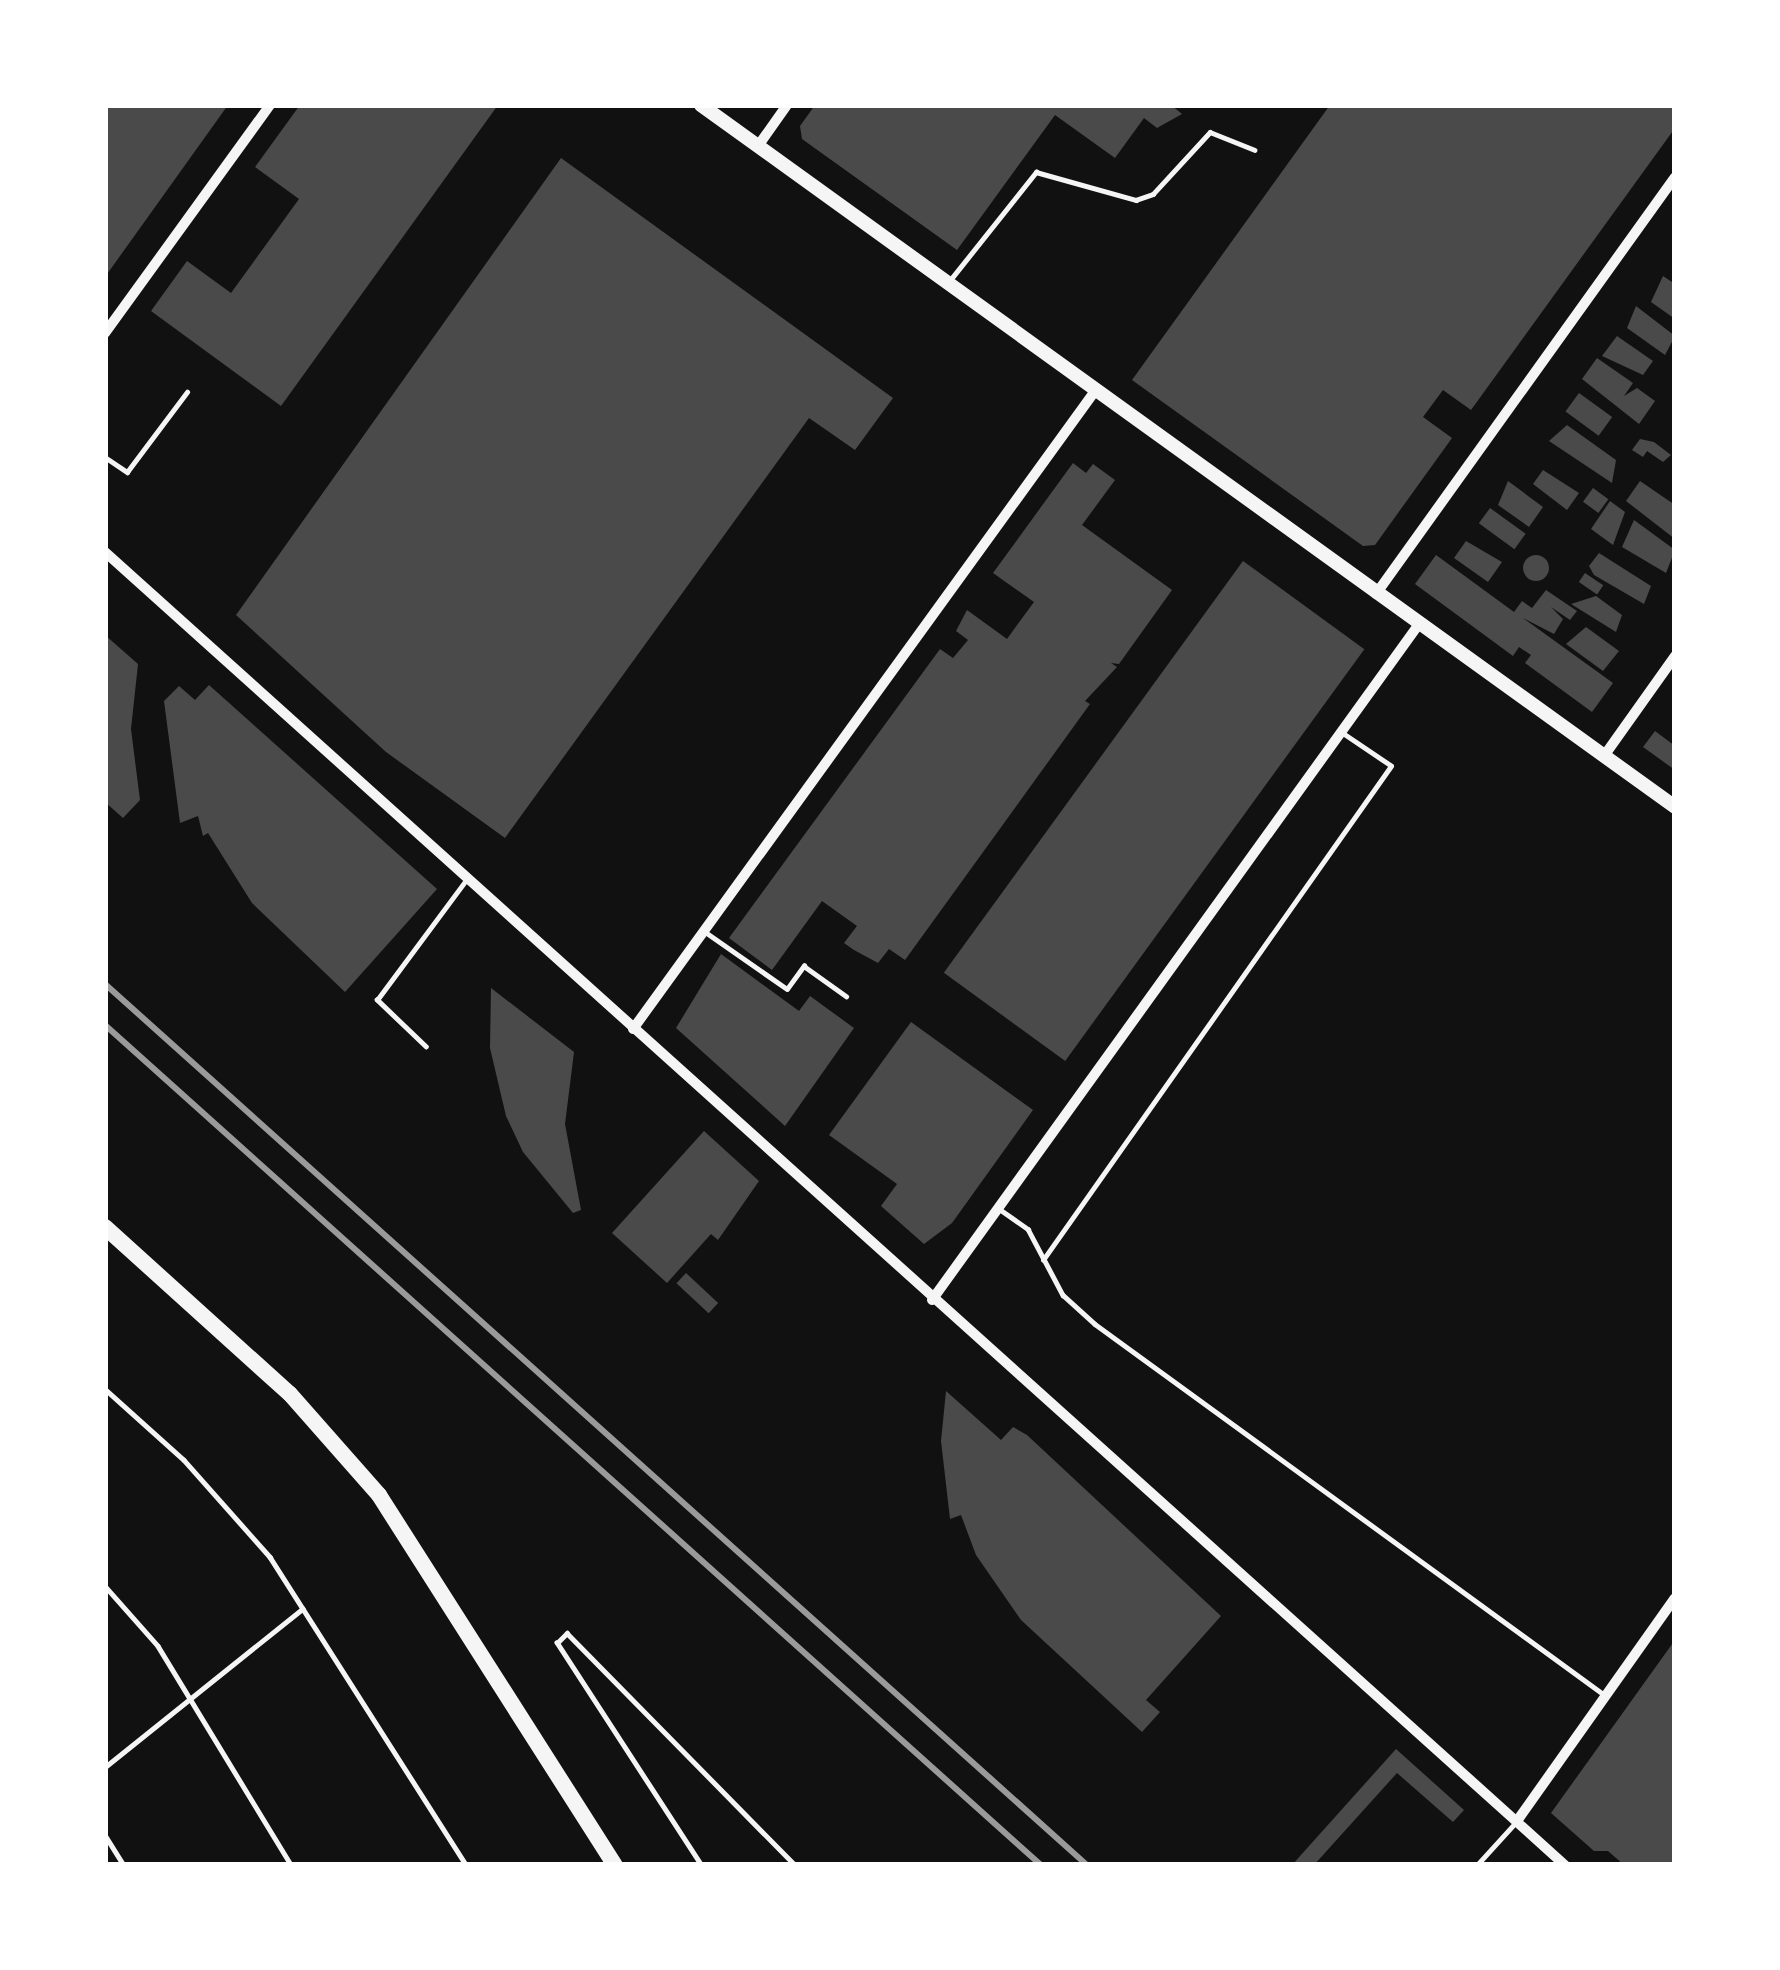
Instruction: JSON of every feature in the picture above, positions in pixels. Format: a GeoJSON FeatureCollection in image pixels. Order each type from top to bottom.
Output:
{"type":"FeatureCollection","features":[{"type":"Feature","properties":{"kind":"main road"},"geometry":{"type":"LineString","coordinates":[[105,1227],[290,1394],[379,1495],[615,1865]]}},
{"type":"Feature","properties":{"kind":"street"},"geometry":{"type":"LineString","coordinates":[[105,332],[271,105]]}},
{"type":"Feature","properties":{"kind":"street"},"geometry":{"type":"LineString","coordinates":[[701,105],[1675,807]]}},
{"type":"Feature","properties":{"kind":"street"},"geometry":{"type":"LineString","coordinates":[[758,146],[787,105]]}},
{"type":"Feature","properties":{"kind":"street"},"geometry":{"type":"LineString","coordinates":[[1376,594],[1675,177]]}},
{"type":"Feature","properties":{"kind":"street"},"geometry":{"type":"LineString","coordinates":[[633,1029],[1095,392]]}},
{"type":"Feature","properties":{"kind":"street"},"geometry":{"type":"LineString","coordinates":[[105,552],[1565,1865]]}},
{"type":"Feature","properties":{"kind":"street"},"geometry":{"type":"LineString","coordinates":[[932,1300],[1419,624]]}},
{"type":"Feature","properties":{"kind":"street"},"geometry":{"type":"LineString","coordinates":[[1604,756],[1675,656]]}},
{"type":"Feature","properties":{"kind":"street"},"geometry":{"type":"LineString","coordinates":[[1517,1821],[1675,1598]]}},
{"type":"Feature","properties":{"kind":"lane"},"geometry":{"type":"LineString","coordinates":[[948,284],[1036,172],[1136,200],[1153,194],[1210,132],[1255,150]]}},
{"type":"Feature","properties":{"kind":"lane"},"geometry":{"type":"LineString","coordinates":[[105,458],[127,472],[188,392]]}},
{"type":"Feature","properties":{"kind":"lane"},"geometry":{"type":"LineString","coordinates":[[1042,1260],[1391,766],[1341,732]]}},
{"type":"Feature","properties":{"kind":"lane"},"geometry":{"type":"LineString","coordinates":[[426,1047],[377,1000],[466,880]]}},
{"type":"Feature","properties":{"kind":"lane"},"geometry":{"type":"LineString","coordinates":[[704,931],[787,989],[805,966],[846,996]]}},
{"type":"Feature","properties":{"kind":"lane"},"geometry":{"type":"LineString","coordinates":[[998,1208],[1028,1229],[1063,1295],[1094,1324],[1606,1696]]}},
{"type":"Feature","properties":{"kind":"lane"},"geometry":{"type":"LineString","coordinates":[[105,1390],[228,1506],[304,1607],[466,1865]]}},
{"type":"Feature","properties":{"kind":"lane"},"geometry":{"type":"LineString","coordinates":[[105,1586],[188,1697],[291,1865]]}},
{"type":"Feature","properties":{"kind":"lane"},"geometry":{"type":"LineString","coordinates":[[105,1767],[304,1607]]}},
{"type":"Feature","properties":{"kind":"lane"},"geometry":{"type":"LineString","coordinates":[[701,1865],[557,1643],[567,1633],[795,1865]]}},
{"type":"Feature","properties":{"kind":"lane"},"geometry":{"type":"LineString","coordinates":[[1477,1865],[1517,1821]]}},
{"type":"Feature","properties":{"kind":"lane"},"geometry":{"type":"LineString","coordinates":[[105,1834],[124,1865]]}},
{"type":"Feature","properties":{"kind":"building"},"geometry":{"type":"Polygon","coordinates":[[[105,105],[228,105],[105,277],[105,105]]]}},
{"type":"Feature","properties":{"kind":"building"},"geometry":{"type":"Polygon","coordinates":[[[300,105],[498,105],[281,406],[151,311],[187,261],[231,293],[299,199],[255,167],[300,105]]]}},
{"type":"Feature","properties":{"kind":"building"},"geometry":{"type":"Polygon","coordinates":[[[815,105],[1171,105],[1182,114],[1157,128],[1144,118],[1115,158],[1055,115],[957,250],[802,139],[800,126],[815,105]]]}},
{"type":"Feature","properties":{"kind":"building"},"geometry":{"type":"Polygon","coordinates":[[[1330,105],[1675,105],[1675,128],[1471,410],[1443,390],[1423,417],[1452,438],[1375,545],[1363,546],[1132,380],[1330,105]]]}},
{"type":"Feature","properties":{"kind":"building"},"geometry":{"type":"Polygon","coordinates":[[[561,158],[893,398],[855,450],[809,418],[505,838],[386,752],[236,615],[561,158]]]}},
{"type":"Feature","properties":{"kind":"building"},"geometry":{"type":"Polygon","coordinates":[[[1663,276],[1675,284],[1675,319],[1651,302],[1663,276]]]}},
{"type":"Feature","properties":{"kind":"building"},"geometry":{"type":"Polygon","coordinates":[[[1636,306],[1675,336],[1665,355],[1627,328],[1636,306]]]}},
{"type":"Feature","properties":{"kind":"building"},"geometry":{"type":"Polygon","coordinates":[[[1617,336],[1653,361],[1643,375],[1602,356],[1617,336]]]}},
{"type":"Feature","properties":{"kind":"building"},"geometry":{"type":"Polygon","coordinates":[[[1597,358],[1633,383],[1624,396],[1637,388],[1655,401],[1639,424],[1582,379],[1597,358]]]}},
{"type":"Feature","properties":{"kind":"building"},"geometry":{"type":"Polygon","coordinates":[[[1579,393],[1612,417],[1599,436],[1565,412],[1579,393]]]}},
{"type":"Feature","properties":{"kind":"building"},"geometry":{"type":"Polygon","coordinates":[[[1567,425],[1616,460],[1612,483],[1549,441],[1567,425]]]}},
{"type":"Feature","properties":{"kind":"building"},"geometry":{"type":"Polygon","coordinates":[[[1640,439],[1654,442],[1671,455],[1663,462],[1647,451],[1643,457],[1632,450],[1640,439]]]}},
{"type":"Feature","properties":{"kind":"building"},"geometry":{"type":"Polygon","coordinates":[[[1073,463],[1086,473],[1093,464],[1115,480],[1082,525],[1172,590],[1119,664],[1111,663],[1117,667],[1085,701],[1090,704],[905,960],[889,949],[878,963],[844,943],[857,926],[822,901],[772,970],[729,938],[940,649],[953,658],[968,640],[956,631],[967,610],[1007,639],[1034,602],[993,573],[1073,463]]]}},
{"type":"Feature","properties":{"kind":"building"},"geometry":{"type":"Polygon","coordinates":[[[1543,470],[1579,493],[1567,510],[1533,484],[1543,470]]]}},
{"type":"Feature","properties":{"kind":"building"},"geometry":{"type":"Polygon","coordinates":[[[1508,481],[1543,507],[1529,527],[1498,505],[1508,481]]]}},
{"type":"Feature","properties":{"kind":"building"},"geometry":{"type":"Polygon","coordinates":[[[1640,481],[1675,505],[1675,539],[1626,501],[1640,481]]]}},
{"type":"Feature","properties":{"kind":"building"},"geometry":{"type":"Polygon","coordinates":[[[1593,488],[1608,499],[1598,513],[1583,502],[1593,488]]]}},
{"type":"Feature","properties":{"kind":"building"},"geometry":{"type":"Polygon","coordinates":[[[1610,501],[1625,512],[1613,545],[1591,529],[1610,501]]]}},
{"type":"Feature","properties":{"kind":"building"},"geometry":{"type":"Polygon","coordinates":[[[1490,508],[1526,534],[1514,549],[1479,523],[1490,508]]]}},
{"type":"Feature","properties":{"kind":"building"},"geometry":{"type":"Polygon","coordinates":[[[1634,520],[1675,550],[1666,573],[1622,547],[1634,520]]]}},
{"type":"Feature","properties":{"kind":"building"},"geometry":{"type":"Polygon","coordinates":[[[1466,541],[1502,562],[1488,582],[1454,558],[1466,541]]]}},
{"type":"Feature","properties":{"kind":"building"},"geometry":{"type":"Polygon","coordinates":[[[1599,553],[1651,586],[1644,604],[1594,575],[1589,566],[1599,553]]]}},
{"type":"Feature","properties":{"kind":"building"},"geometry":{"type":"Polygon","coordinates":[[[1436,555],[1514,612],[1522,601],[1532,608],[1546,590],[1577,611],[1570,620],[1551,607],[1563,619],[1554,634],[1523,618],[1613,683],[1592,712],[1525,663],[1531,655],[1519,647],[1513,656],[1415,584],[1436,555]]]}},
{"type":"Feature","properties":{"kind":"building"},"geometry":{"type":"Polygon","coordinates":[[[1536,555],[1546,558],[1546,578],[1536,581],[1526,578],[1523,568],[1526,558],[1536,555]]]}},
{"type":"Feature","properties":{"kind":"building"},"geometry":{"type":"Polygon","coordinates":[[[1243,561],[1364,649],[1065,1061],[944,973],[1243,561]]]}},
{"type":"Feature","properties":{"kind":"building"},"geometry":{"type":"Polygon","coordinates":[[[1585,573],[1603,585],[1597,594],[1579,582],[1585,573]]]}},
{"type":"Feature","properties":{"kind":"building"},"geometry":{"type":"Polygon","coordinates":[[[1596,596],[1622,615],[1616,632],[1571,604],[1596,596]]]}},
{"type":"Feature","properties":{"kind":"building"},"geometry":{"type":"Polygon","coordinates":[[[1586,627],[1619,651],[1603,671],[1566,644],[1586,627]]]}},
{"type":"Feature","properties":{"kind":"building"},"geometry":{"type":"Polygon","coordinates":[[[105,635],[138,664],[131,729],[140,800],[123,818],[105,802],[105,635]]]}},
{"type":"Feature","properties":{"kind":"building"},"geometry":{"type":"Polygon","coordinates":[[[209,685],[437,889],[345,992],[252,903],[208,833],[203,836],[198,816],[180,823],[164,701],[179,686],[195,700],[209,685]]]}},
{"type":"Feature","properties":{"kind":"building"},"geometry":{"type":"Polygon","coordinates":[[[1655,731],[1675,746],[1675,770],[1643,747],[1655,731]]]}},
{"type":"Feature","properties":{"kind":"building"},"geometry":{"type":"Polygon","coordinates":[[[721,954],[799,1011],[810,996],[854,1028],[785,1126],[676,1028],[721,954]]]}},
{"type":"Feature","properties":{"kind":"building"},"geometry":{"type":"Polygon","coordinates":[[[491,988],[574,1052],[565,1124],[581,1210],[573,1213],[523,1152],[506,1116],[490,1048],[491,988]]]}},
{"type":"Feature","properties":{"kind":"building"},"geometry":{"type":"Polygon","coordinates":[[[911,1022],[1033,1110],[952,1223],[924,1244],[881,1206],[897,1184],[829,1135],[911,1022]]]}},
{"type":"Feature","properties":{"kind":"building"},"geometry":{"type":"Polygon","coordinates":[[[704,1131],[759,1181],[718,1240],[711,1234],[667,1283],[612,1233],[704,1131]]]}},
{"type":"Feature","properties":{"kind":"building"},"geometry":{"type":"Polygon","coordinates":[[[686,1273],[718,1303],[709,1313],[676,1283],[686,1273]]]}},
{"type":"Feature","properties":{"kind":"building"},"geometry":{"type":"Polygon","coordinates":[[[946,1391],[1001,1440],[1013,1427],[1027,1435],[1221,1616],[1146,1700],[1160,1712],[1142,1732],[1021,1620],[976,1555],[961,1515],[950,1519],[941,1441],[946,1391]]]}},
{"type":"Feature","properties":{"kind":"building"},"geometry":{"type":"Polygon","coordinates":[[[1675,1640],[1675,1865],[1624,1865],[1608,1851],[1594,1851],[1551,1813],[1675,1640]]]}},
{"type":"Feature","properties":{"kind":"building"},"geometry":{"type":"Polygon","coordinates":[[[1396,1749],[1464,1810],[1453,1822],[1397,1773],[1314,1865],[1292,1865],[1396,1749]]]}},
{"type":"Feature","properties":{"kind":"railway"},"geometry":{"type":"LineString","coordinates":[[105,984],[1087,1865]]}},
{"type":"Feature","properties":{"kind":"railway"},"geometry":{"type":"LineString","coordinates":[[105,1025],[1041,1865]]}}]}
